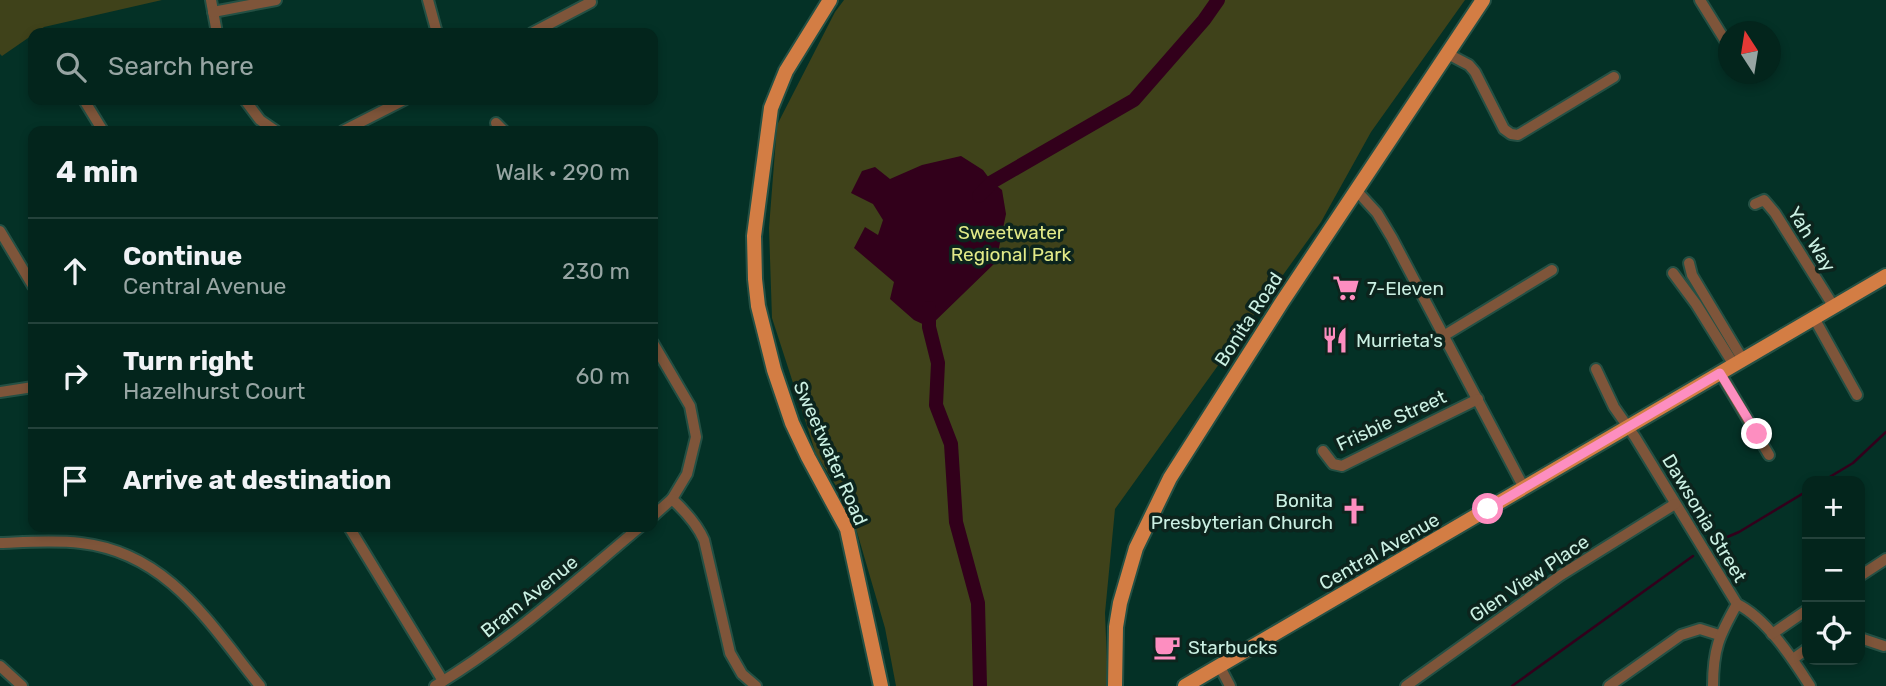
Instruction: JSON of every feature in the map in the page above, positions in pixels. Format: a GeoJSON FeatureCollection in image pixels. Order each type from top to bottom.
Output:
{"type":"FeatureCollection","features":[{"type":"Feature","properties":{"kind":"main road","name":"Sweetwater Road"},"geometry":{"type":"LineString","coordinates":[[830,0],[786,71],[771,108],[754,236],[755,279],[758,306],[774,370],[792,423],[807,457],[847,529],[881,686]]}},
{"type":"Feature","properties":{"kind":"main road","name":"Bonita Road"},"geometry":{"type":"LineString","coordinates":[[1115,686],[1116,627],[1120,603],[1145,525],[1170,478],[1282,302],[1483,0]]}},
{"type":"Feature","properties":{"kind":"main road","name":"Central Avenue"},"geometry":{"type":"LineString","coordinates":[[1185,686],[1886,276]]}},
{"type":"Feature","properties":{"kind":"street"},"geometry":{"type":"LineString","coordinates":[[216,28],[212,6],[276,0]]}},
{"type":"Feature","properties":{"kind":"street"},"geometry":{"type":"LineString","coordinates":[[428,0],[436,28]]}},
{"type":"Feature","properties":{"kind":"street"},"geometry":{"type":"LineString","coordinates":[[1700,0],[1718,28]]}},
{"type":"Feature","properties":{"kind":"street"},"geometry":{"type":"LineString","coordinates":[[542,28],[591,2]]}},
{"type":"Feature","properties":{"kind":"street"},"geometry":{"type":"LineString","coordinates":[[1448,54],[1462,60],[1475,72],[1504,130],[1518,135],[1614,76]]}},
{"type":"Feature","properties":{"kind":"street"},"geometry":{"type":"LineString","coordinates":[[87,105],[100,126]]}},
{"type":"Feature","properties":{"kind":"street"},"geometry":{"type":"LineString","coordinates":[[248,105],[254,114],[270,126]]}},
{"type":"Feature","properties":{"kind":"street"},"geometry":{"type":"LineString","coordinates":[[353,126],[394,105]]}},
{"type":"Feature","properties":{"kind":"street","name":"Frisbie Street"},"geometry":{"type":"LineString","coordinates":[[1356,190],[1377,213],[1445,335],[1524,488]]}},
{"type":"Feature","properties":{"kind":"street","name":"Yah Way"},"geometry":{"type":"LineString","coordinates":[[1755,204],[1764,200],[1775,213],[1834,307]]}},
{"type":"Feature","properties":{"kind":"street"},"geometry":{"type":"LineString","coordinates":[[0,231],[28,278]]}},
{"type":"Feature","properties":{"kind":"street"},"geometry":{"type":"LineString","coordinates":[[1689,263],[1692,275],[1739,362]]}},
{"type":"Feature","properties":{"kind":"street"},"geometry":{"type":"LineString","coordinates":[[1445,335],[1552,270]]}},
{"type":"Feature","properties":{"kind":"street"},"geometry":{"type":"LineString","coordinates":[[1673,273],[1739,362]]}},
{"type":"Feature","properties":{"kind":"street"},"geometry":{"type":"LineString","coordinates":[[1814,318],[1857,395]]}},
{"type":"Feature","properties":{"kind":"street"},"geometry":{"type":"LineString","coordinates":[[658,352],[690,406],[695,429],[691,463],[672,499],[658,512]]}},
{"type":"Feature","properties":{"kind":"street"},"geometry":{"type":"LineString","coordinates":[[1596,369],[1614,408],[1629,428]]}},
{"type":"Feature","properties":{"kind":"street"},"geometry":{"type":"LineString","coordinates":[[1720,373],[1769,455]]}},
{"type":"Feature","properties":{"kind":"street"},"geometry":{"type":"LineString","coordinates":[[0,392],[28,388]]}},
{"type":"Feature","properties":{"kind":"street","name":"Frisbie Street"},"geometry":{"type":"LineString","coordinates":[[1323,451],[1333,464],[1342,466],[1478,399]]}},
{"type":"Feature","properties":{"kind":"street","name":"Dawsonia Street"},"geometry":{"type":"LineString","coordinates":[[1629,428],[1737,604],[1753,615],[1772,635],[1793,659],[1811,686]]}},
{"type":"Feature","properties":{"kind":"street"},"geometry":{"type":"LineString","coordinates":[[672,499],[686,512],[704,540],[730,653],[749,684]]}},
{"type":"Feature","properties":{"kind":"street","name":"Glen View Place"},"geometry":{"type":"LineString","coordinates":[[1406,686],[1561,575],[1675,504]]}},
{"type":"Feature","properties":{"kind":"street"},"geometry":{"type":"LineString","coordinates":[[352,532],[439,683]]}},
{"type":"Feature","properties":{"kind":"street","name":"Bram Avenue"},"geometry":{"type":"LineString","coordinates":[[439,683],[474,663],[517,631],[634,532]]}},
{"type":"Feature","properties":{"kind":"street"},"geometry":{"type":"LineString","coordinates":[[0,543],[81,543],[121,552],[145,564],[182,591],[260,686]]}},
{"type":"Feature","properties":{"kind":"street"},"geometry":{"type":"LineString","coordinates":[[1865,573],[1886,559]]}},
{"type":"Feature","properties":{"kind":"street"},"geometry":{"type":"LineString","coordinates":[[1713,686],[1719,635],[1737,604]]}},
{"type":"Feature","properties":{"kind":"street"},"geometry":{"type":"LineString","coordinates":[[1772,635],[1802,614]]}},
{"type":"Feature","properties":{"kind":"street"},"geometry":{"type":"LineString","coordinates":[[1609,686],[1681,635],[1700,629],[1719,635]]}},
{"type":"Feature","properties":{"kind":"street"},"geometry":{"type":"LineString","coordinates":[[1865,640],[1884,646]]}},
{"type":"Feature","properties":{"kind":"street"},"geometry":{"type":"LineString","coordinates":[[1793,659],[1802,653]]}},
{"type":"Feature","properties":{"kind":"street"},"geometry":{"type":"LineString","coordinates":[[0,666],[22,686]]}},
{"type":"Feature","properties":{"kind":"street"},"geometry":{"type":"LineString","coordinates":[[1220,667],[1230,686]]}},
{"type":"Feature","properties":{"kind":"green space"},"geometry":{"type":"Polygon","coordinates":[[[0,0],[162,0],[43,28],[28,28],[28,38],[2,56],[0,0]]]}},
{"type":"Feature","properties":{"kind":"green space","name":"Sweetwater Regional Park"},"geometry":{"type":"Polygon","coordinates":[[[844,0],[1465,0],[1371,132],[1321,222],[1115,509],[1105,613],[1108,686],[896,686],[885,628],[850,508],[816,454],[772,318],[769,228],[777,125],[835,12],[844,0]]]}},
{"type":"Feature","properties":{"kind":"shaded area"},"geometry":{"type":"Polygon","coordinates":[[[961,156],[983,170],[1002,190],[1006,214],[996,262],[929,327],[914,320],[890,299],[894,282],[854,248],[865,227],[878,235],[883,220],[873,204],[851,193],[862,171],[875,167],[890,179],[922,165],[961,156]]]}},
{"type":"Feature","properties":{"kind":"waterway"},"geometry":{"type":"LineString","coordinates":[[979,196],[992,182],[1134,100],[1204,20],[1218,0]]}},
{"type":"Feature","properties":{"kind":"waterway"},"geometry":{"type":"LineString","coordinates":[[929,308],[929,327],[938,363],[936,405],[951,444],[956,522],[978,603],[980,686]]}},
{"type":"Feature","properties":{"kind":"waterway"},"geometry":{"type":"LineString","coordinates":[[1831,476],[1853,463],[1886,432]]}},
{"type":"Feature","properties":{"kind":"waterway"},"geometry":{"type":"LineString","coordinates":[[1718,541],[1739,532],[1802,494]]}},
{"type":"Feature","properties":{"kind":"waterway"},"geometry":{"type":"LineString","coordinates":[[1512,686],[1693,556]]}},
{"type":"Feature","properties":{"kind":"place","name":"7-Eleven"},"geometry":{"type":"Point","coordinates":[1346,288]}},
{"type":"Feature","properties":{"kind":"place","name":"Murrieta's"},"geometry":{"type":"Point","coordinates":[1335,340]}},
{"type":"Feature","properties":{"kind":"place","name":"Bonita Presbyterian Church"},"geometry":{"type":"Point","coordinates":[1354,511]}},
{"type":"Feature","properties":{"kind":"place","name":"Starbucks"},"geometry":{"type":"Point","coordinates":[1167,647]}},
{"type":"Feature","properties":{"kind":"route"},"geometry":{"type":"LineString","coordinates":[[1488,509],[1720,373],[1757,434]]}}]}
